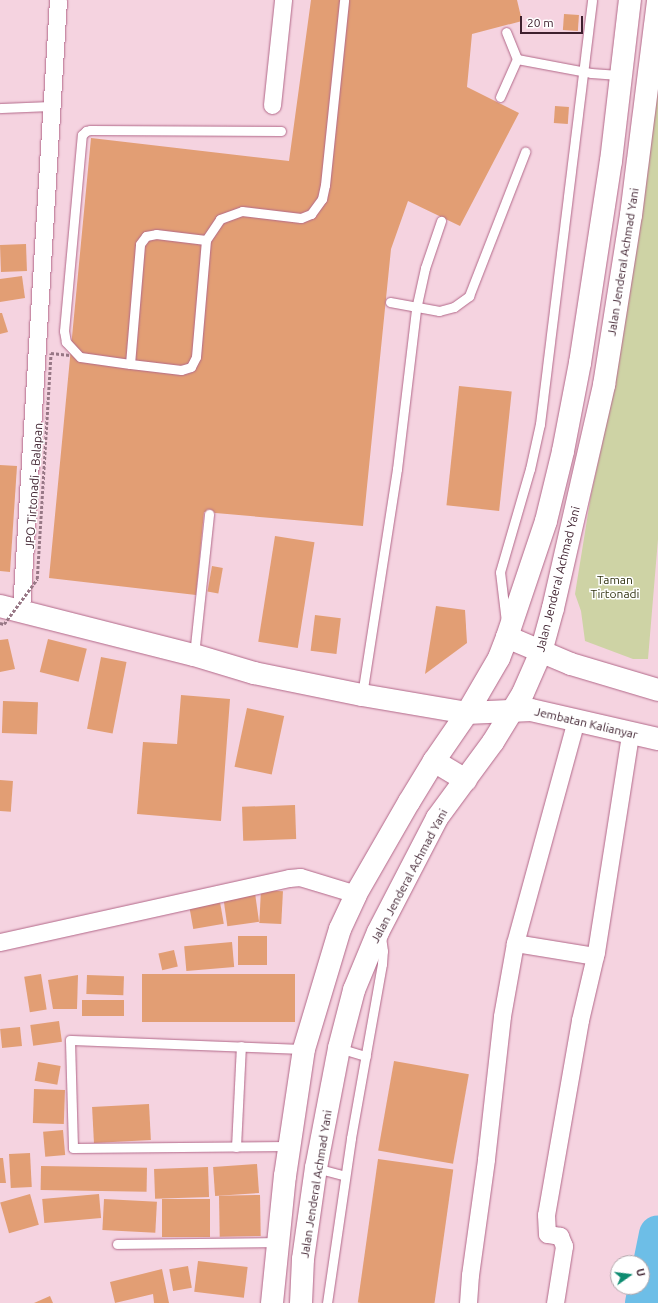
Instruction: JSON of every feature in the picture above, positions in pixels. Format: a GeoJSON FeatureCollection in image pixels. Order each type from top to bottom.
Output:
{"type":"FeatureCollection","features":[{"type":"Feature","properties":{"kind":"main road"},"geometry":{"type":"LineString","coordinates":[[272,1303],[289,1146],[304,1049],[340,929],[356,894],[434,761],[467,713],[499,658],[508,637],[546,522],[563,451],[580,363],[611,161],[630,0]]}},
{"type":"Feature","properties":{"kind":"main road","name":"Jalan Jenderal Achmad Yani"},"geometry":{"type":"LineString","coordinates":[[301,1303],[304,1259],[316,1168],[339,1048],[354,990],[378,932],[437,818],[466,780],[514,710],[530,679],[541,652],[554,608],[604,385],[631,216],[658,0]]}},
{"type":"Feature","properties":{"kind":"main road","name":"Jembatan Kalianyar"},"geometry":{"type":"LineString","coordinates":[[10,608],[194,655],[254,673],[362,695],[467,713],[531,710],[644,737]]}},
{"type":"Feature","properties":{"kind":"main road"},"geometry":{"type":"LineString","coordinates":[[508,637],[541,652],[592,671],[657,690]]}},
{"type":"Feature","properties":{"kind":"main road"},"geometry":{"type":"LineString","coordinates":[[434,761],[466,780]]}},
{"type":"Feature","properties":{"kind":"street"},"geometry":{"type":"LineString","coordinates":[[10,608],[52,106],[58,0]]}},
{"type":"Feature","properties":{"kind":"street"},"geometry":{"type":"LineString","coordinates":[[272,105],[283,0]]}},
{"type":"Feature","properties":{"kind":"street"},"geometry":{"type":"LineString","coordinates":[[468,1303],[470,1275],[486,1159],[502,1016],[515,943],[576,720]]}},
{"type":"Feature","properties":{"kind":"street"},"geometry":{"type":"LineString","coordinates":[[555,1303],[564,1246],[560,1236],[547,1234],[546,1215],[569,1079],[594,956],[644,737]]}},
{"type":"Feature","properties":{"kind":"street"},"geometry":{"type":"LineString","coordinates":[[0,942],[289,878],[300,877],[356,894]]}},
{"type":"Feature","properties":{"kind":"street"},"geometry":{"type":"LineString","coordinates":[[515,943],[594,956]]}},
{"type":"Feature","properties":{"kind":"lane"},"geometry":{"type":"LineString","coordinates":[[281,131],[90,130],[86,131],[82,135],[64,331],[66,342],[80,357],[181,370],[191,367],[196,357],[206,240],[220,219],[242,211],[301,218],[311,214],[322,199],[325,185],[344,0]]}},
{"type":"Feature","properties":{"kind":"lane"},"geometry":{"type":"LineString","coordinates":[[508,637],[500,572],[530,469],[540,424],[592,0]]}},
{"type":"Feature","properties":{"kind":"lane"},"geometry":{"type":"LineString","coordinates":[[500,97],[517,59],[506,32]]}},
{"type":"Feature","properties":{"kind":"lane"},"geometry":{"type":"LineString","coordinates":[[517,59],[584,72],[622,75]]}},
{"type":"Feature","properties":{"kind":"lane"},"geometry":{"type":"LineString","coordinates":[[0,108],[52,106]]}},
{"type":"Feature","properties":{"kind":"lane"},"geometry":{"type":"LineString","coordinates":[[390,302],[416,309],[440,312],[454,307],[469,296],[525,152]]}},
{"type":"Feature","properties":{"kind":"lane"},"geometry":{"type":"LineString","coordinates":[[362,695],[397,469],[416,309],[425,268],[441,221]]}},
{"type":"Feature","properties":{"kind":"lane"},"geometry":{"type":"LineString","coordinates":[[130,364],[140,244],[146,236],[156,234],[206,240]]}},
{"type":"Feature","properties":{"kind":"lane"},"geometry":{"type":"LineString","coordinates":[[194,655],[209,514]]}},
{"type":"Feature","properties":{"kind":"lane"},"geometry":{"type":"LineString","coordinates":[[327,1303],[345,1176],[382,964],[382,938],[378,932]]}},
{"type":"Feature","properties":{"kind":"lane"},"geometry":{"type":"LineString","coordinates":[[289,1146],[73,1148],[70,1040],[304,1049]]}},
{"type":"Feature","properties":{"kind":"lane"},"geometry":{"type":"LineString","coordinates":[[236,1147],[241,1046]]}},
{"type":"Feature","properties":{"kind":"lane"},"geometry":{"type":"LineString","coordinates":[[339,1048],[366,1056]]}},
{"type":"Feature","properties":{"kind":"lane"},"geometry":{"type":"LineString","coordinates":[[316,1168],[345,1176]]}},
{"type":"Feature","properties":{"kind":"lane"},"geometry":{"type":"LineString","coordinates":[[117,1244],[278,1242]]}},
{"type":"Feature","properties":{"kind":"path","name":"JPO Tirtonadi - Balapan"},"geometry":{"type":"LineString","coordinates":[[0,623],[4,624],[37,579],[52,353],[70,355]]}},
{"type":"Feature","properties":{"kind":"green space","name":"Taman Tirtonadi"},"geometry":{"type":"Polygon","coordinates":[[[658,74],[658,539],[648,659],[633,659],[585,641],[581,611],[575,594],[591,495],[602,444],[621,338],[658,74]]]}},
{"type":"Feature","properties":{"kind":"building"},"geometry":{"type":"Polygon","coordinates":[[[311,0],[517,0],[522,21],[472,34],[467,87],[519,113],[460,226],[408,201],[391,249],[363,526],[204,512],[196,595],[49,578],[91,138],[289,161],[311,0]]]}},
{"type":"Feature","properties":{"kind":"building"},"geometry":{"type":"Polygon","coordinates":[[[564,14],[579,15],[578,31],[563,30],[564,14]]]}},
{"type":"Feature","properties":{"kind":"building"},"geometry":{"type":"Polygon","coordinates":[[[555,106],[569,107],[568,124],[554,123],[555,106]]]}},
{"type":"Feature","properties":{"kind":"building"},"geometry":{"type":"Polygon","coordinates":[[[26,244],[27,271],[1,272],[0,245],[26,244]]]}},
{"type":"Feature","properties":{"kind":"building"},"geometry":{"type":"Polygon","coordinates":[[[22,276],[25,298],[0,302],[0,279],[22,276]]]}},
{"type":"Feature","properties":{"kind":"building"},"geometry":{"type":"Polygon","coordinates":[[[0,313],[2,313],[8,332],[0,334],[0,313]]]}},
{"type":"Feature","properties":{"kind":"building"},"geometry":{"type":"Polygon","coordinates":[[[459,386],[512,392],[499,511],[446,505],[459,386]]]}},
{"type":"Feature","properties":{"kind":"building"},"geometry":{"type":"Polygon","coordinates":[[[0,465],[17,466],[10,572],[0,571],[0,465]]]}},
{"type":"Feature","properties":{"kind":"building"},"geometry":{"type":"Polygon","coordinates":[[[275,536],[315,542],[298,648],[258,642],[275,536]]]}},
{"type":"Feature","properties":{"kind":"building"},"geometry":{"type":"Polygon","coordinates":[[[212,566],[223,568],[218,594],[207,592],[212,566]]]}},
{"type":"Feature","properties":{"kind":"building"},"geometry":{"type":"Polygon","coordinates":[[[436,606],[465,610],[467,643],[425,674],[436,606]]]}},
{"type":"Feature","properties":{"kind":"building"},"geometry":{"type":"Polygon","coordinates":[[[315,615],[341,618],[336,654],[311,651],[315,615]]]}},
{"type":"Feature","properties":{"kind":"building"},"geometry":{"type":"Polygon","coordinates":[[[8,639],[15,669],[0,672],[0,640],[8,639]]]}},
{"type":"Feature","properties":{"kind":"building"},"geometry":{"type":"Polygon","coordinates":[[[48,639],[87,649],[79,682],[40,672],[48,639]]]}},
{"type":"Feature","properties":{"kind":"building"},"geometry":{"type":"Polygon","coordinates":[[[101,657],[127,662],[113,734],[87,729],[101,657]]]}},
{"type":"Feature","properties":{"kind":"building"},"geometry":{"type":"Polygon","coordinates":[[[181,695],[230,699],[221,821],[137,814],[143,742],[177,744],[181,695]]]}},
{"type":"Feature","properties":{"kind":"building"},"geometry":{"type":"Polygon","coordinates":[[[3,701],[38,702],[37,734],[2,733],[3,701]]]}},
{"type":"Feature","properties":{"kind":"building"},"geometry":{"type":"Polygon","coordinates":[[[247,708],[284,716],[272,775],[235,767],[247,708]]]}},
{"type":"Feature","properties":{"kind":"building"},"geometry":{"type":"Polygon","coordinates":[[[0,780],[13,781],[11,812],[0,811],[0,780]]]}},
{"type":"Feature","properties":{"kind":"building"},"geometry":{"type":"Polygon","coordinates":[[[295,805],[296,839],[243,841],[242,807],[295,805]]]}},
{"type":"Feature","properties":{"kind":"building"},"geometry":{"type":"Polygon","coordinates":[[[261,890],[283,891],[281,924],[259,923],[261,890]]]}},
{"type":"Feature","properties":{"kind":"building"},"geometry":{"type":"Polygon","coordinates":[[[255,893],[259,922],[227,926],[223,897],[255,893]]]}},
{"type":"Feature","properties":{"kind":"building"},"geometry":{"type":"Polygon","coordinates":[[[220,902],[224,924],[193,929],[189,907],[220,902]]]}},
{"type":"Feature","properties":{"kind":"building"},"geometry":{"type":"Polygon","coordinates":[[[238,936],[267,936],[267,965],[238,965],[238,936]]]}},
{"type":"Feature","properties":{"kind":"building"},"geometry":{"type":"Polygon","coordinates":[[[232,942],[234,967],[186,971],[184,946],[232,942]]]}},
{"type":"Feature","properties":{"kind":"building"},"geometry":{"type":"Polygon","coordinates":[[[174,950],[178,967],[162,970],[158,954],[174,950]]]}},
{"type":"Feature","properties":{"kind":"building"},"geometry":{"type":"Polygon","coordinates":[[[41,974],[47,1010],[30,1012],[24,977],[41,974]]]}},
{"type":"Feature","properties":{"kind":"building"},"geometry":{"type":"Polygon","coordinates":[[[142,974],[295,974],[295,1022],[142,1022],[142,974]]]}},
{"type":"Feature","properties":{"kind":"building"},"geometry":{"type":"Polygon","coordinates":[[[78,975],[77,1009],[53,1009],[48,980],[78,975]]]}},
{"type":"Feature","properties":{"kind":"building"},"geometry":{"type":"Polygon","coordinates":[[[87,975],[124,976],[123,995],[86,994],[87,975]]]}},
{"type":"Feature","properties":{"kind":"building"},"geometry":{"type":"Polygon","coordinates":[[[82,1000],[124,1000],[124,1016],[82,1016],[82,1000]]]}},
{"type":"Feature","properties":{"kind":"building"},"geometry":{"type":"Polygon","coordinates":[[[59,1021],[62,1042],[33,1046],[30,1025],[59,1021]]]}},
{"type":"Feature","properties":{"kind":"building"},"geometry":{"type":"Polygon","coordinates":[[[20,1027],[22,1046],[2,1048],[0,1029],[20,1027]]]}},
{"type":"Feature","properties":{"kind":"building"},"geometry":{"type":"Polygon","coordinates":[[[394,1061],[469,1074],[453,1164],[378,1151],[394,1061]]]}},
{"type":"Feature","properties":{"kind":"building"},"geometry":{"type":"Polygon","coordinates":[[[38,1062],[61,1066],[57,1085],[35,1081],[38,1062]]]}},
{"type":"Feature","properties":{"kind":"building"},"geometry":{"type":"Polygon","coordinates":[[[34,1089],[65,1090],[64,1124],[33,1123],[34,1089]]]}},
{"type":"Feature","properties":{"kind":"building"},"geometry":{"type":"Polygon","coordinates":[[[149,1104],[151,1140],[94,1143],[92,1107],[149,1104]]]}},
{"type":"Feature","properties":{"kind":"building"},"geometry":{"type":"Polygon","coordinates":[[[63,1130],[65,1155],[45,1157],[43,1132],[63,1130]]]}},
{"type":"Feature","properties":{"kind":"building"},"geometry":{"type":"Polygon","coordinates":[[[30,1153],[32,1187],[11,1188],[9,1154],[30,1153]]]}},
{"type":"Feature","properties":{"kind":"building"},"geometry":{"type":"Polygon","coordinates":[[[0,1158],[3,1158],[6,1183],[0,1183],[0,1158]]]}},
{"type":"Feature","properties":{"kind":"building"},"geometry":{"type":"Polygon","coordinates":[[[378,1159],[453,1170],[435,1303],[358,1303],[378,1159]]]}},
{"type":"Feature","properties":{"kind":"building"},"geometry":{"type":"Polygon","coordinates":[[[257,1164],[259,1193],[215,1196],[213,1167],[257,1164]]]}},
{"type":"Feature","properties":{"kind":"building"},"geometry":{"type":"Polygon","coordinates":[[[41,1166],[147,1168],[147,1192],[41,1190],[41,1166]]]}},
{"type":"Feature","properties":{"kind":"building"},"geometry":{"type":"Polygon","coordinates":[[[208,1167],[209,1197],[155,1199],[154,1169],[208,1167]]]}},
{"type":"Feature","properties":{"kind":"building"},"geometry":{"type":"Polygon","coordinates":[[[30,1194],[39,1225],[9,1233],[0,1203],[30,1194]]]}},
{"type":"Feature","properties":{"kind":"building"},"geometry":{"type":"Polygon","coordinates":[[[99,1194],[101,1218],[44,1223],[42,1199],[99,1194]]]}},
{"type":"Feature","properties":{"kind":"building"},"geometry":{"type":"Polygon","coordinates":[[[260,1195],[261,1236],[220,1237],[219,1196],[260,1195]]]}},
{"type":"Feature","properties":{"kind":"building"},"geometry":{"type":"Polygon","coordinates":[[[104,1199],[157,1202],[155,1233],[102,1230],[104,1199]]]}},
{"type":"Feature","properties":{"kind":"building"},"geometry":{"type":"Polygon","coordinates":[[[162,1199],[210,1199],[210,1237],[162,1237],[162,1199]]]}},
{"type":"Feature","properties":{"kind":"building"},"geometry":{"type":"Polygon","coordinates":[[[198,1261],[248,1267],[244,1298],[194,1292],[198,1261]]]}},
{"type":"Feature","properties":{"kind":"building"},"geometry":{"type":"Polygon","coordinates":[[[188,1266],[192,1288],[173,1291],[169,1269],[188,1266]]]}},
{"type":"Feature","properties":{"kind":"building"},"geometry":{"type":"Polygon","coordinates":[[[162,1269],[169,1303],[154,1303],[153,1294],[115,1303],[110,1282],[162,1269]]]}},
{"type":"Feature","properties":{"kind":"building"},"geometry":{"type":"Polygon","coordinates":[[[50,1296],[53,1303],[34,1303],[50,1296]]]}},
{"type":"Feature","properties":{"kind":"waterway"},"geometry":{"type":"LineString","coordinates":[[644,1303],[658,1234]]}}]}
